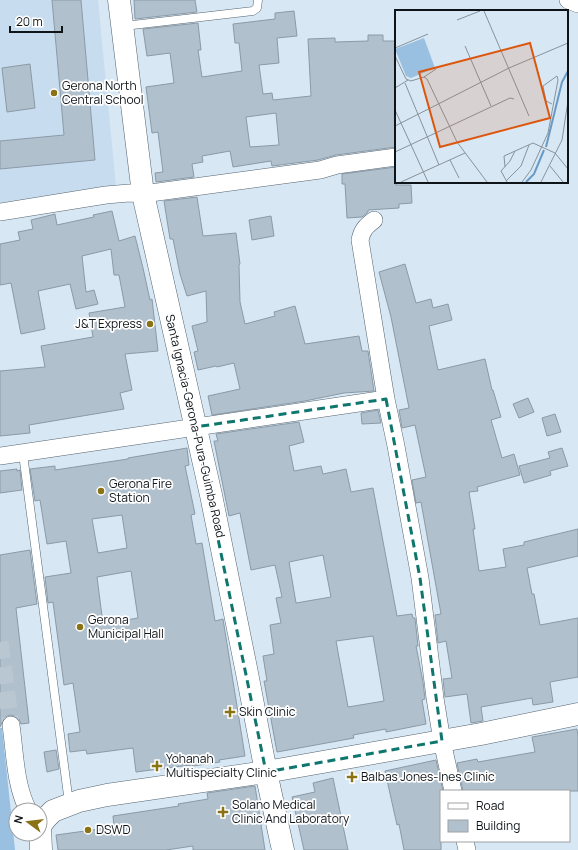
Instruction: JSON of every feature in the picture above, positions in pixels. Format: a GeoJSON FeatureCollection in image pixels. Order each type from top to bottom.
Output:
{"type":"FeatureCollection","features":[{"type":"Feature","properties":{"kind":"main road","name":"Santa Ignacia-Gerona-Pura-Guimba Road"},"geometry":{"type":"LineString","coordinates":[[119,0],[144,194],[223,551],[266,772],[283,850]]}},
{"type":"Feature","properties":{"kind":"main road"},"geometry":{"type":"LineString","coordinates":[[48,816],[53,811],[69,804],[108,795],[266,772],[523,726],[578,714]]}},
{"type":"Feature","properties":{"kind":"street"},"geometry":{"type":"LineString","coordinates":[[568,0],[578,4]]}},
{"type":"Feature","properties":{"kind":"street"},"geometry":{"type":"LineString","coordinates":[[0,212],[106,195],[128,193],[144,194],[320,170],[337,165],[395,157]]}},
{"type":"Feature","properties":{"kind":"street"},"geometry":{"type":"LineString","coordinates":[[374,220],[366,226],[362,232],[360,240],[386,398],[420,578],[442,741],[453,790]]}},
{"type":"Feature","properties":{"kind":"street"},"geometry":{"type":"LineString","coordinates":[[0,456],[23,454],[386,398]]}},
{"type":"Feature","properties":{"kind":"street"},"geometry":{"type":"LineString","coordinates":[[11,725],[20,790],[25,802]]}},
{"type":"Feature","properties":{"kind":"lane"},"geometry":{"type":"LineString","coordinates":[[122,26],[253,11],[257,8],[258,0]]}},
{"type":"Feature","properties":{"kind":"lane"},"geometry":{"type":"LineString","coordinates":[[23,454],[69,804]]}},
{"type":"Feature","properties":{"kind":"highlighted area"},"geometry":{"type":"Polygon","coordinates":[[[386,399],[420,578],[442,741],[266,772],[195,427],[386,399]]]}},
{"type":"Feature","properties":{"kind":"shaded area","name":"Gerona North Central School"},"geometry":{"type":"Polygon","coordinates":[[[0,0],[98,0],[116,186],[0,205],[0,0]]]}},
{"type":"Feature","properties":{"kind":"shaded area"},"geometry":{"type":"Polygon","coordinates":[[[0,728],[2,728],[10,802],[8,802],[8,842],[14,842],[15,850],[0,850],[0,728]]]}},
{"type":"Feature","properties":{"kind":"building"},"geometry":{"type":"Polygon","coordinates":[[[52,0],[81,0],[95,160],[0,169],[0,141],[64,135],[52,0]]]}},
{"type":"Feature","properties":{"kind":"building"},"geometry":{"type":"Polygon","coordinates":[[[134,0],[195,0],[197,12],[135,19],[134,0]]]}},
{"type":"Feature","properties":{"kind":"building"},"geometry":{"type":"Polygon","coordinates":[[[294,11],[297,36],[277,38],[279,63],[259,65],[263,94],[272,93],[273,100],[311,96],[308,39],[335,38],[335,42],[368,41],[368,35],[383,35],[383,41],[395,41],[395,147],[272,166],[271,161],[233,167],[230,151],[202,156],[203,162],[192,164],[194,177],[156,182],[155,173],[163,172],[158,132],[152,133],[146,87],[174,83],[170,53],[147,56],[143,29],[198,23],[201,50],[198,50],[202,77],[242,71],[239,43],[235,43],[233,24],[275,19],[275,13],[294,11]],[[276,113],[246,117],[250,147],[279,145],[276,113]]]}},
{"type":"Feature","properties":{"kind":"building"},"geometry":{"type":"Polygon","coordinates":[[[30,64],[35,108],[7,112],[2,68],[30,64]]]}},
{"type":"Feature","properties":{"kind":"building"},"geometry":{"type":"Polygon","coordinates":[[[395,167],[396,185],[411,185],[412,203],[399,204],[399,208],[368,210],[368,212],[362,217],[347,218],[345,184],[342,184],[342,174],[395,167]]]}},
{"type":"Feature","properties":{"kind":"building"},"geometry":{"type":"Polygon","coordinates":[[[197,197],[203,236],[236,233],[240,264],[240,302],[245,324],[275,316],[274,312],[295,306],[305,344],[359,336],[362,351],[368,351],[374,391],[344,393],[305,401],[212,415],[208,396],[240,389],[234,363],[198,370],[194,352],[198,351],[192,326],[207,322],[206,291],[187,296],[180,274],[173,239],[170,239],[164,201],[197,197]]]}},
{"type":"Feature","properties":{"kind":"building"},"geometry":{"type":"Polygon","coordinates":[[[112,211],[119,241],[135,236],[150,300],[152,299],[158,351],[125,354],[132,390],[120,393],[124,409],[29,425],[30,433],[0,436],[0,371],[45,367],[41,346],[93,337],[89,313],[125,307],[119,275],[114,275],[111,249],[82,256],[86,292],[94,290],[98,304],[76,309],[70,284],[38,291],[45,329],[21,334],[11,283],[0,285],[0,244],[20,240],[18,232],[33,229],[31,220],[55,214],[57,225],[94,217],[93,215],[112,211]]]}},
{"type":"Feature","properties":{"kind":"building"},"geometry":{"type":"Polygon","coordinates":[[[271,216],[274,236],[252,240],[249,220],[271,216]]]}},
{"type":"Feature","properties":{"kind":"building"},"geometry":{"type":"Polygon","coordinates":[[[405,264],[416,303],[431,299],[433,308],[448,304],[452,320],[429,326],[438,370],[485,359],[492,390],[501,417],[491,420],[502,458],[514,454],[520,475],[477,487],[478,491],[469,492],[475,529],[473,529],[479,571],[506,567],[503,549],[524,545],[524,542],[578,529],[578,556],[527,568],[540,625],[578,618],[578,677],[550,682],[553,702],[533,705],[532,698],[481,707],[483,721],[471,723],[467,694],[445,697],[443,679],[452,678],[446,641],[438,643],[435,615],[441,614],[421,502],[416,503],[412,480],[426,477],[415,425],[402,428],[399,410],[409,408],[391,317],[379,272],[405,264]]]}},
{"type":"Feature","properties":{"kind":"building"},"geometry":{"type":"Polygon","coordinates":[[[528,398],[534,412],[519,418],[513,404],[528,398]]]}},
{"type":"Feature","properties":{"kind":"building"},"geometry":{"type":"Polygon","coordinates":[[[378,410],[381,423],[362,424],[361,413],[378,410]]]}},
{"type":"Feature","properties":{"kind":"building"},"geometry":{"type":"Polygon","coordinates":[[[555,414],[561,432],[547,436],[542,418],[555,414]]]}},
{"type":"Feature","properties":{"kind":"building"},"geometry":{"type":"Polygon","coordinates":[[[299,422],[304,442],[289,446],[294,471],[321,466],[323,474],[346,469],[351,492],[373,488],[397,616],[412,614],[413,618],[415,618],[418,646],[416,646],[423,682],[425,699],[422,700],[426,724],[386,732],[386,729],[353,735],[354,738],[277,752],[264,681],[267,681],[263,656],[274,654],[270,625],[281,623],[276,598],[282,597],[275,565],[251,570],[240,513],[229,516],[214,441],[218,441],[216,434],[299,422]],[[323,555],[289,562],[296,603],[331,597],[323,555]],[[373,636],[336,641],[348,707],[384,701],[373,636]]]}},
{"type":"Feature","properties":{"kind":"building"},"geometry":{"type":"Polygon","coordinates":[[[187,448],[189,465],[185,466],[195,514],[191,515],[196,544],[202,543],[215,621],[223,619],[245,756],[193,766],[136,772],[133,748],[87,754],[86,750],[70,752],[68,734],[80,732],[73,683],[64,685],[53,602],[48,603],[45,577],[71,573],[66,541],[47,544],[40,500],[35,501],[30,469],[55,466],[55,470],[187,448]],[[122,515],[92,519],[98,553],[127,548],[122,515]],[[131,571],[97,577],[103,624],[138,618],[131,571]]]}},
{"type":"Feature","properties":{"kind":"building"},"geometry":{"type":"Polygon","coordinates":[[[562,448],[568,466],[550,471],[551,475],[524,483],[519,466],[550,458],[548,452],[562,448]]]}},
{"type":"Feature","properties":{"kind":"building"},"geometry":{"type":"Polygon","coordinates":[[[17,469],[17,471],[20,470],[22,490],[0,493],[0,471],[17,469]]]}},
{"type":"Feature","properties":{"kind":"building"},"geometry":{"type":"Polygon","coordinates":[[[30,550],[37,604],[16,608],[29,723],[21,724],[19,719],[10,715],[5,717],[0,727],[0,555],[30,550]]]}},
{"type":"Feature","properties":{"kind":"building"},"geometry":{"type":"Polygon","coordinates":[[[577,729],[578,791],[463,790],[457,763],[477,759],[478,762],[535,752],[532,737],[577,729]]]}},
{"type":"Feature","properties":{"kind":"building"},"geometry":{"type":"Polygon","coordinates":[[[56,750],[59,769],[47,772],[44,752],[56,750]]]}},
{"type":"Feature","properties":{"kind":"building"},"geometry":{"type":"Polygon","coordinates":[[[436,760],[443,790],[440,790],[441,850],[404,850],[399,824],[397,825],[385,771],[436,760]]]}},
{"type":"Feature","properties":{"kind":"building"},"geometry":{"type":"Polygon","coordinates":[[[333,778],[348,850],[304,850],[292,797],[315,792],[313,783],[333,778]]]}},
{"type":"Feature","properties":{"kind":"building"},"geometry":{"type":"Polygon","coordinates":[[[255,786],[265,850],[193,850],[193,846],[166,850],[58,850],[56,835],[114,827],[113,816],[179,806],[178,804],[208,799],[207,793],[255,786]]]}},
{"type":"Feature","properties":{"kind":"tunnel"},"geometry":{"type":"LineString","coordinates":[[0,642],[11,725]]}},
{"type":"Feature","properties":{"kind":"place","name":"Gerona North Central School"},"geometry":{"type":"Point","coordinates":[54,93]}},
{"type":"Feature","properties":{"kind":"place","name":"J&T Express"},"geometry":{"type":"Point","coordinates":[150,324]}},
{"type":"Feature","properties":{"kind":"place","name":"Gerona Fire Station"},"geometry":{"type":"Point","coordinates":[101,491]}},
{"type":"Feature","properties":{"kind":"place","name":"Gerona Municipal Hall"},"geometry":{"type":"Point","coordinates":[80,627]}},
{"type":"Feature","properties":{"kind":"place","name":"Skin Clinic"},"geometry":{"type":"Point","coordinates":[230,712]}},
{"type":"Feature","properties":{"kind":"place","name":"Yohanah Multispecialty Clinic"},"geometry":{"type":"Point","coordinates":[157,766]}},
{"type":"Feature","properties":{"kind":"place","name":"Balbas Jones-Ines Clinic"},"geometry":{"type":"Point","coordinates":[352,777]}},
{"type":"Feature","properties":{"kind":"place","name":"Solano Medical Clinic And Laboratory"},"geometry":{"type":"Point","coordinates":[223,812]}},
{"type":"Feature","properties":{"kind":"place","name":"DSWD"},"geometry":{"type":"Point","coordinates":[88,830]}}]}
